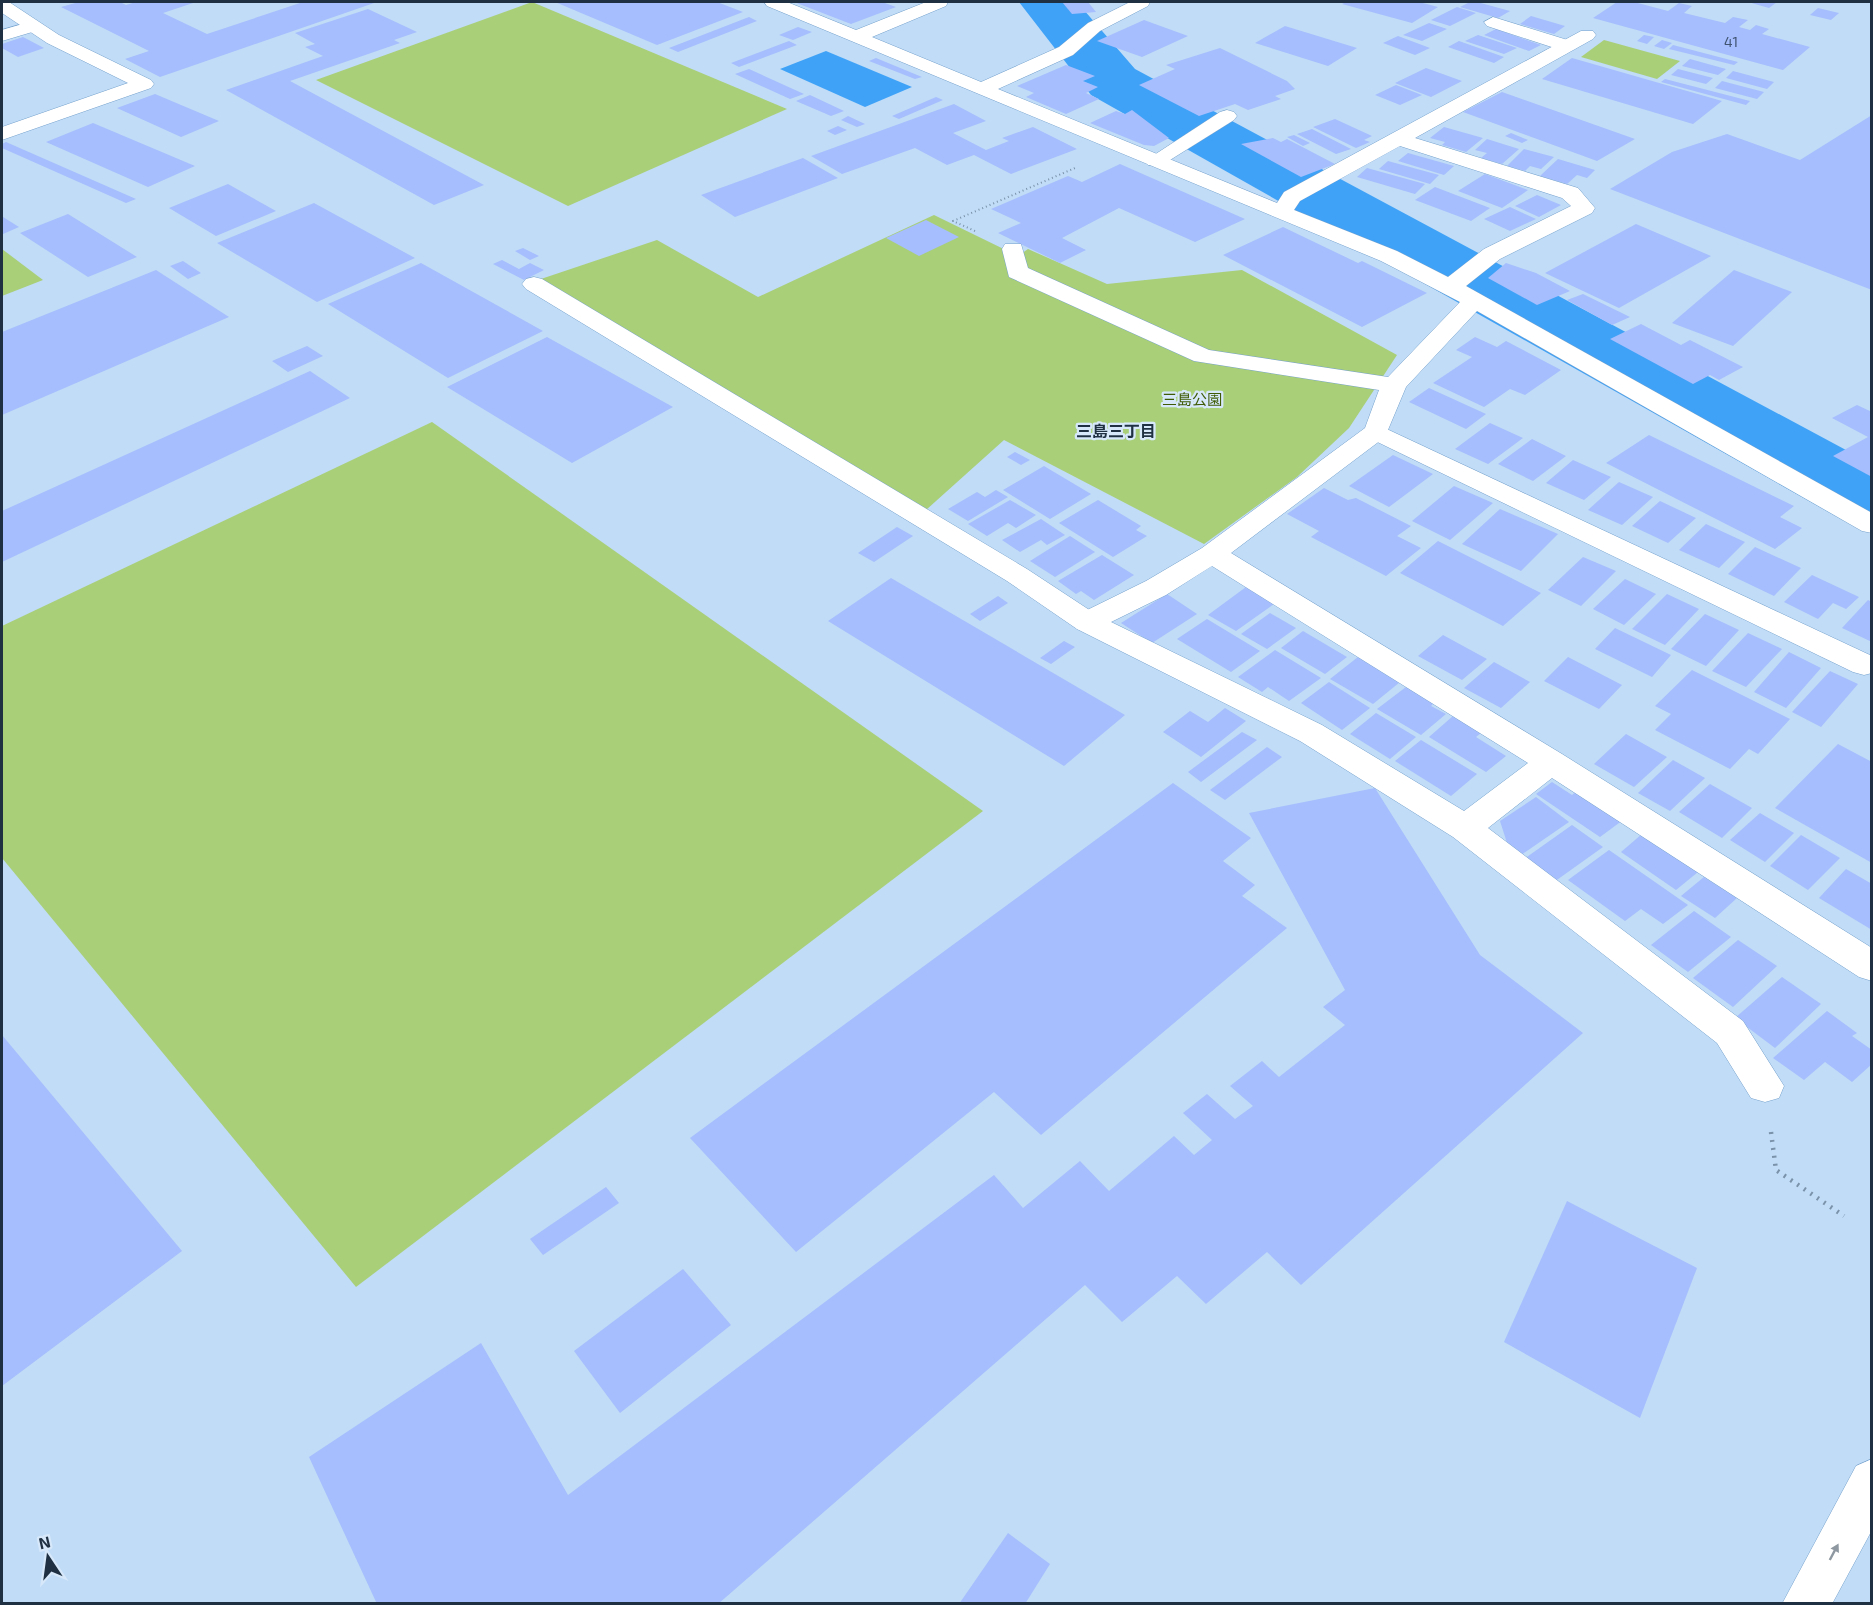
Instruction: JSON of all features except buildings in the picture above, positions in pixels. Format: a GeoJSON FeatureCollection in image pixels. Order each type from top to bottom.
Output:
{"type":"FeatureCollection","features":[{"type":"Feature","properties":{"kind":"street"},"geometry":{"type":"LineString","coordinates":[[773,2],[984,88],[1123,148],[1462,285],[1872,525]]}},
{"type":"Feature","properties":{"kind":"street"},"geometry":{"type":"LineString","coordinates":[[857,36],[940,2]]}},
{"type":"Feature","properties":{"kind":"street"},"geometry":{"type":"LineString","coordinates":[[984,88],[1066,51],[1094,27],[1142,2]]}},
{"type":"Feature","properties":{"kind":"street"},"geometry":{"type":"LineString","coordinates":[[2,5],[53,39],[144,84],[2,134]]}},
{"type":"Feature","properties":{"kind":"street"},"geometry":{"type":"LineString","coordinates":[[1493,22],[1567,46]]}},
{"type":"Feature","properties":{"kind":"street"},"geometry":{"type":"LineString","coordinates":[[2,36],[33,26]]}},
{"type":"Feature","properties":{"kind":"street"},"geometry":{"type":"LineString","coordinates":[[1282,212],[1292,197],[1587,35]]}},
{"type":"Feature","properties":{"kind":"street"},"geometry":{"type":"LineString","coordinates":[[1155,161],[1213,126]]}},
{"type":"Feature","properties":{"kind":"street"},"geometry":{"type":"LineString","coordinates":[[1087,622],[1156,588],[1212,554],[1376,432],[1394,384],[1462,285],[1492,254],[1584,208],[1570,193],[1398,139]]}},
{"type":"Feature","properties":{"kind":"street"},"geometry":{"type":"LineString","coordinates":[[1013,249],[1017,272],[1203,356],[1394,384]]}},
{"type":"Feature","properties":{"kind":"street"},"geometry":{"type":"LineString","coordinates":[[534,284],[1017,575],[1087,622],[1311,733],[1465,828],[1730,1032],[1765,1086]]}},
{"type":"Feature","properties":{"kind":"street"},"geometry":{"type":"LineString","coordinates":[[1376,432],[1864,664]]}},
{"type":"Feature","properties":{"kind":"street"},"geometry":{"type":"LineString","coordinates":[[1212,554],[1551,762],[1872,967]]}},
{"type":"Feature","properties":{"kind":"street"},"geometry":{"type":"LineString","coordinates":[[1465,828],[1551,762]]}},
{"type":"Feature","properties":{"kind":"street"},"geometry":{"type":"LineString","coordinates":[[1806,1604],[1872,1482]]}},
{"type":"Feature","properties":{"kind":"path"},"geometry":{"type":"LineString","coordinates":[[1013,249],[953,221],[1123,148]]}},
{"type":"Feature","properties":{"kind":"path"},"geometry":{"type":"LineString","coordinates":[[1765,1086],[1776,1170],[1844,1216]]}},
{"type":"Feature","properties":{"kind":"green space"},"geometry":{"type":"Polygon","coordinates":[[[532,2],[787,109],[568,206],[316,80],[532,2]]]}},
{"type":"Feature","properties":{"kind":"green space"},"geometry":{"type":"Polygon","coordinates":[[[1604,40],[1680,61],[1657,79],[1581,57],[1604,40]]]}},
{"type":"Feature","properties":{"kind":"green space","name":"三島公園"},"geometry":{"type":"Polygon","coordinates":[[[934,215],[1018,256],[1028,249],[1107,284],[1242,270],[1397,355],[1349,428],[1297,477],[1204,544],[1004,440],[926,510],[535,281],[657,240],[758,297],[934,215]]]}},
{"type":"Feature","properties":{"kind":"green space"},"geometry":{"type":"Polygon","coordinates":[[[2,249],[43,280],[2,296],[2,249]]]}},
{"type":"Feature","properties":{"kind":"green space"},"geometry":{"type":"Polygon","coordinates":[[[432,422],[983,811],[356,1287],[2,858],[2,626],[432,422]]]}},
{"type":"Feature","properties":{"kind":"water"},"geometry":{"type":"Polygon","coordinates":[[[826,51],[912,87],[865,107],[780,69],[826,51]]]}},
{"type":"Feature","properties":{"kind":"waterway"},"geometry":{"type":"LineString","coordinates":[[1047,2],[1113,82],[1872,500]]}},
{"type":"Feature","properties":{"kind":"district","name":"三島三丁目"},"geometry":{"type":"Point","coordinates":[1116,430]}}]}
